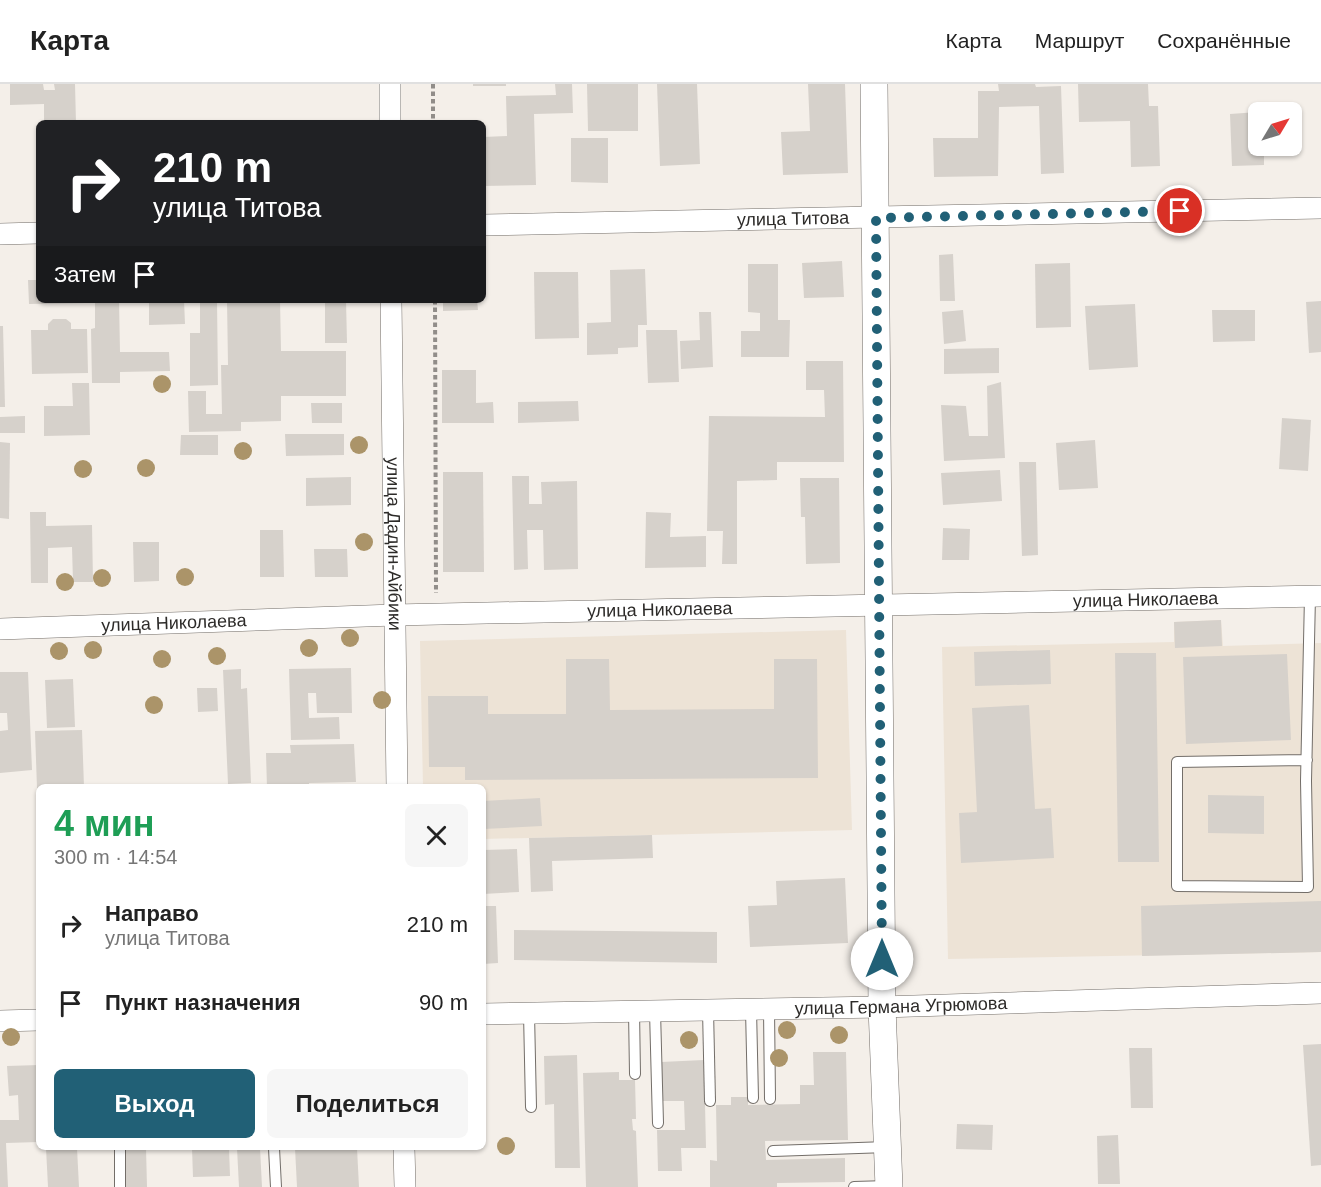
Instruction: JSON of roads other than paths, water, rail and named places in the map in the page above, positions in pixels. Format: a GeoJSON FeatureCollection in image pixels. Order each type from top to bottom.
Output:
{"type":"FeatureCollection","features":[{"type":"Feature","properties":{"kind":"street"},"geometry":{"type":"LineString","coordinates":[[390,84],[390,120]]}},
{"type":"Feature","properties":{"kind":"street"},"geometry":{"type":"LineString","coordinates":[[874,84],[882,1006],[889,1186]]}},
{"type":"Feature","properties":{"kind":"street","name":"улица Титова"},"geometry":{"type":"LineString","coordinates":[[486,225],[1321,208]]}},
{"type":"Feature","properties":{"kind":"street"},"geometry":{"type":"LineString","coordinates":[[0,234],[36,233]]}},
{"type":"Feature","properties":{"kind":"street","name":"улица Дадин-Айбики"},"geometry":{"type":"LineString","coordinates":[[391,303],[397,784]]}},
{"type":"Feature","properties":{"kind":"street","name":"улица Николаева"},"geometry":{"type":"LineString","coordinates":[[0,629],[394,615],[1316,596]]}},
{"type":"Feature","properties":{"kind":"street","name":"улица Германа Угрюмова"},"geometry":{"type":"LineString","coordinates":[[486,1014],[882,1006],[1321,993]]}},
{"type":"Feature","properties":{"kind":"street"},"geometry":{"type":"LineString","coordinates":[[0,1021],[36,1020]]}},
{"type":"Feature","properties":{"kind":"street"},"geometry":{"type":"LineString","coordinates":[[404,1150],[405,1187]]}},
{"type":"Feature","properties":{"kind":"lane"},"geometry":{"type":"LineString","coordinates":[[1307,759],[1177,762],[1177,886],[1308,887],[1307,759],[1316,596]]}},
{"type":"Feature","properties":{"kind":"lane"},"geometry":{"type":"LineString","coordinates":[[753,1098],[760,1009]]}},
{"type":"Feature","properties":{"kind":"lane"},"geometry":{"type":"LineString","coordinates":[[760,1009],[771,1099]]}},
{"type":"Feature","properties":{"kind":"lane"},"geometry":{"type":"LineString","coordinates":[[708,1010],[710,1101]]}},
{"type":"Feature","properties":{"kind":"lane"},"geometry":{"type":"LineString","coordinates":[[634,1011],[635,1074]]}},
{"type":"Feature","properties":{"kind":"lane"},"geometry":{"type":"LineString","coordinates":[[655,1011],[658,1123]]}},
{"type":"Feature","properties":{"kind":"lane"},"geometry":{"type":"LineString","coordinates":[[530,1013],[531,1107]]}},
{"type":"Feature","properties":{"kind":"lane"},"geometry":{"type":"LineString","coordinates":[[773,1150],[887,1147]]}},
{"type":"Feature","properties":{"kind":"lane"},"geometry":{"type":"LineString","coordinates":[[120,1150],[120,1187]]}},
{"type":"Feature","properties":{"kind":"lane"},"geometry":{"type":"LineString","coordinates":[[274,1150],[276,1187]]}},
{"type":"Feature","properties":{"kind":"lane"},"geometry":{"type":"LineString","coordinates":[[854,1187],[889,1186]]}}]}
